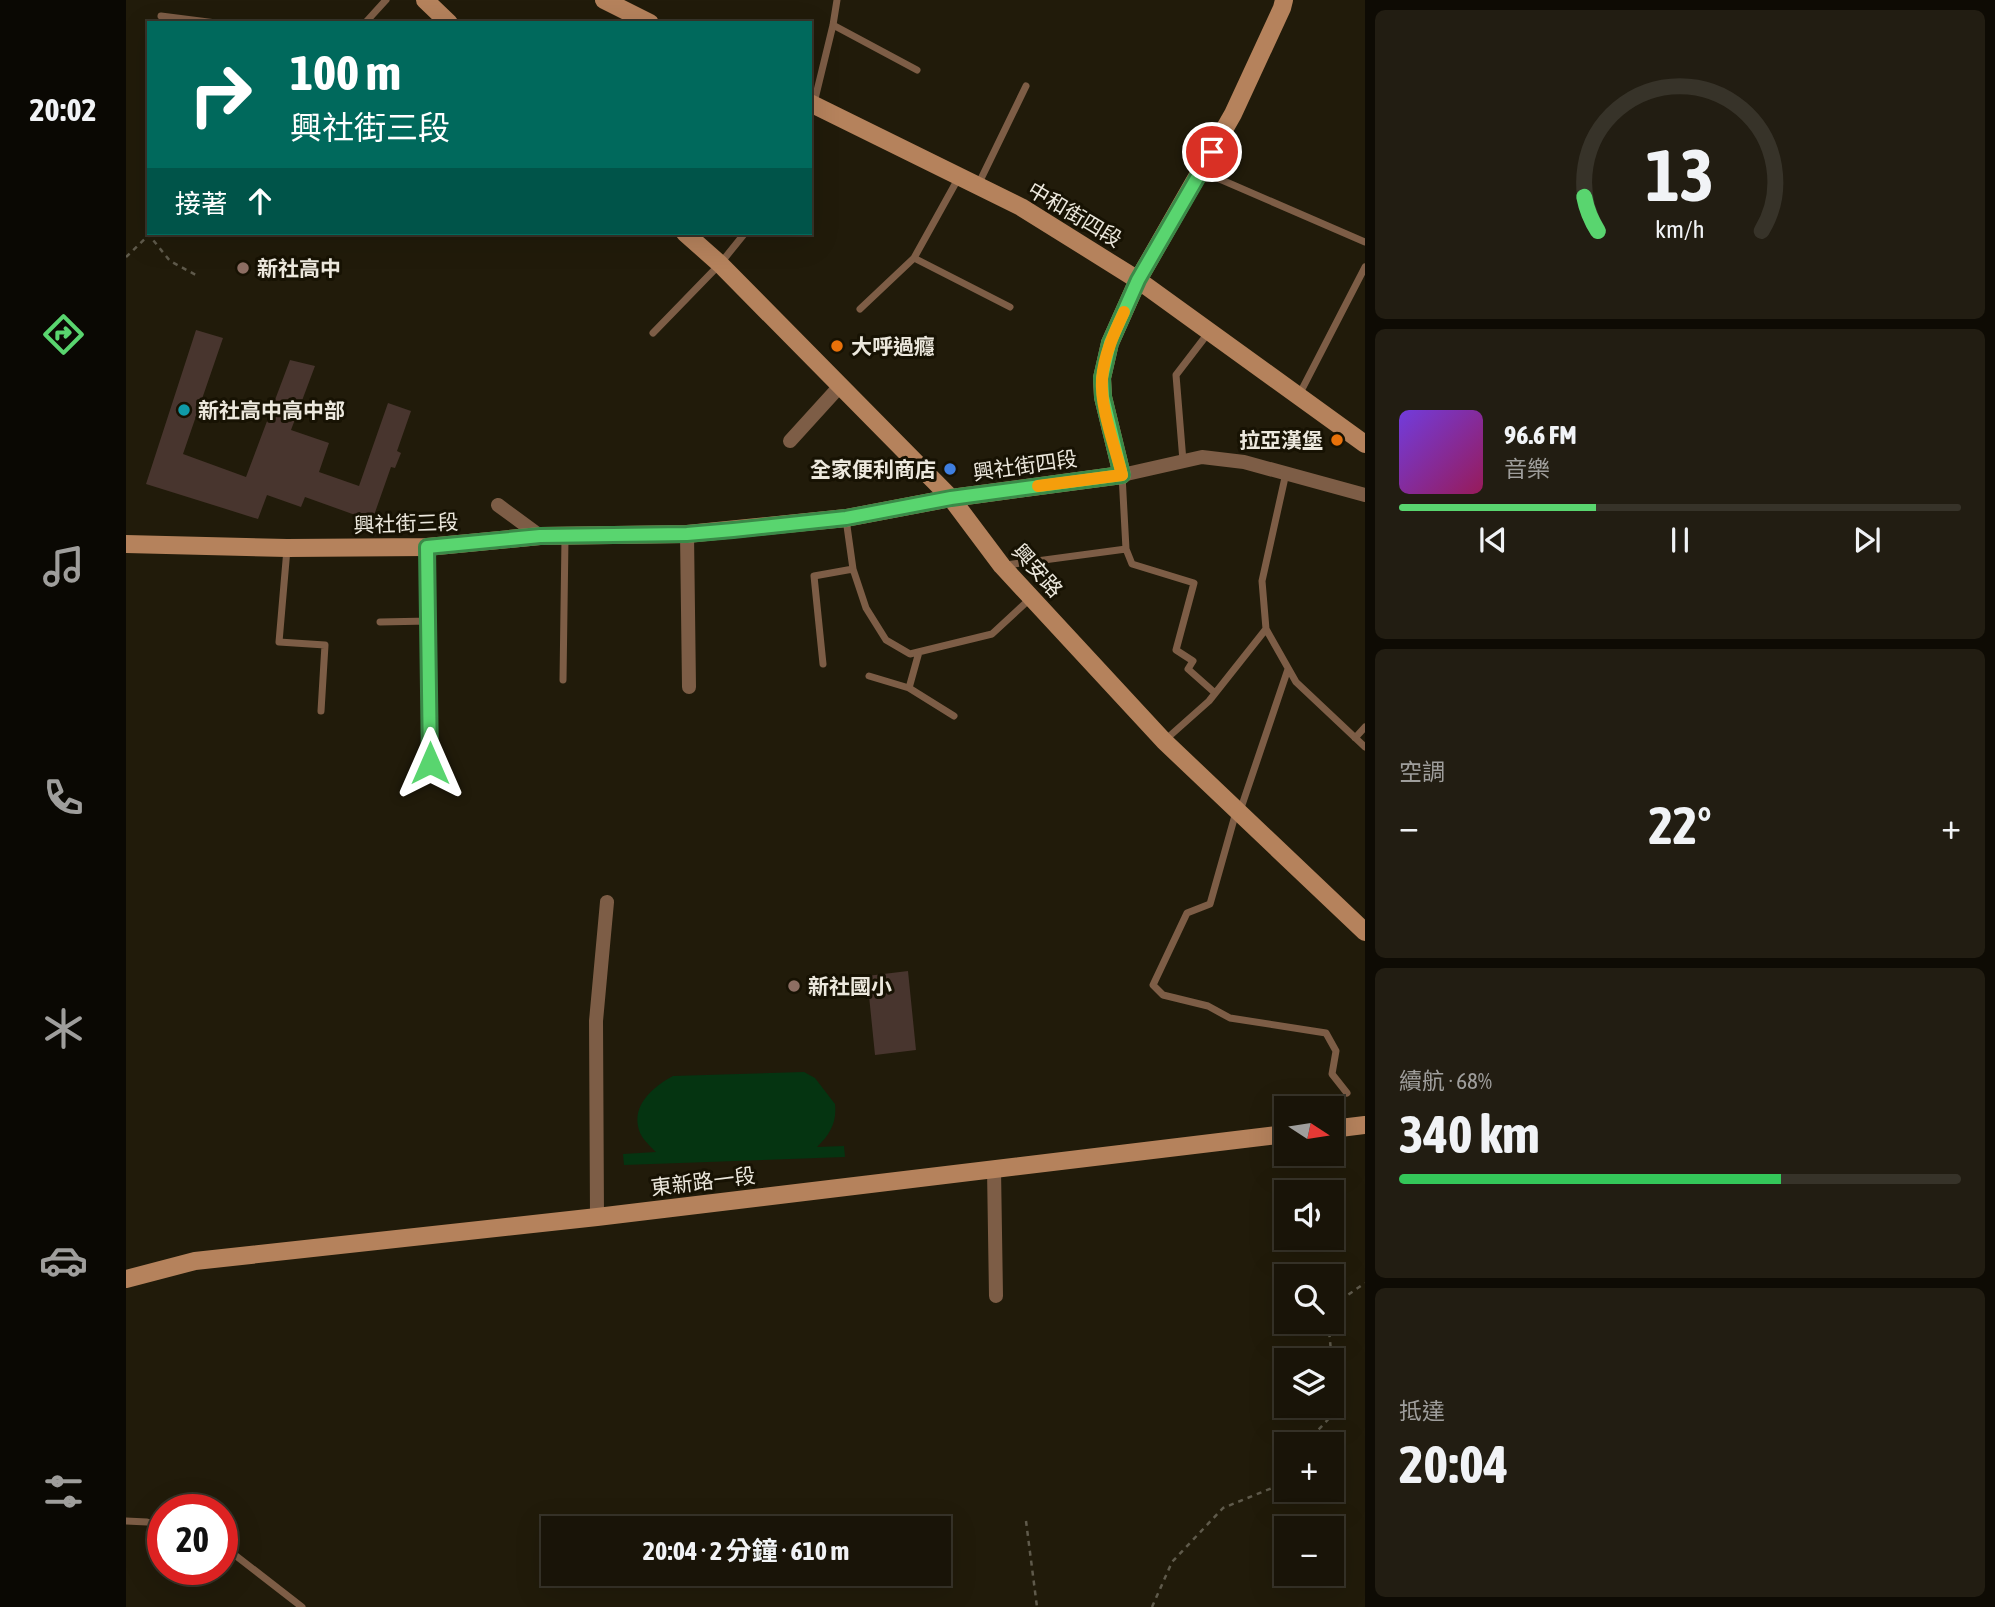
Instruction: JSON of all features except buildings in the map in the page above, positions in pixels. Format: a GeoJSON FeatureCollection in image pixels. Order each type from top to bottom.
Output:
{"type":"FeatureCollection","features":[{"type":"Feature","properties":{"kind":"street"},"geometry":{"type":"LineString","coordinates":[[425,0],[447,21]]}},
{"type":"Feature","properties":{"kind":"street"},"geometry":{"type":"LineString","coordinates":[[604,0],[646,21]]}},
{"type":"Feature","properties":{"kind":"street"},"geometry":{"type":"LineString","coordinates":[[1122,475],[1103,397],[1102,378],[1110,343],[1138,280],[1233,114],[1284,0]]}},
{"type":"Feature","properties":{"kind":"street","name":"中和街四段"},"geometry":{"type":"LineString","coordinates":[[812,106],[1021,207],[1138,280],[1365,444]]}},
{"type":"Feature","properties":{"kind":"street","name":"興安路"},"geometry":{"type":"LineString","coordinates":[[687,235],[720,264],[951,498],[1002,566],[1164,741],[1365,932]]}},
{"type":"Feature","properties":{"kind":"street"},"geometry":{"type":"LineString","coordinates":[[790,441],[840,386]]}},
{"type":"Feature","properties":{"kind":"street","name":"興社街四段"},"geometry":{"type":"LineString","coordinates":[[687,534],[846,518],[951,498],[1122,475],[1202,457],[1244,462],[1365,495]]}},
{"type":"Feature","properties":{"kind":"street"},"geometry":{"type":"LineString","coordinates":[[498,505],[540,536]]}},
{"type":"Feature","properties":{"kind":"street"},"geometry":{"type":"LineString","coordinates":[[687,534],[689,687]]}},
{"type":"Feature","properties":{"kind":"street","name":"興社街三段"},"geometry":{"type":"LineString","coordinates":[[126,544],[287,548],[427,547],[540,536],[687,534]]}},
{"type":"Feature","properties":{"kind":"street"},"geometry":{"type":"LineString","coordinates":[[597,1217],[596,1021],[607,902]]}},
{"type":"Feature","properties":{"kind":"street"},"geometry":{"type":"LineString","coordinates":[[1344,1128],[1365,1125]]}},
{"type":"Feature","properties":{"kind":"street","name":"東新路一段"},"geometry":{"type":"LineString","coordinates":[[126,1279],[195,1261],[597,1217],[1274,1135]]}},
{"type":"Feature","properties":{"kind":"street"},"geometry":{"type":"LineString","coordinates":[[994,1169],[996,1296]]}},
{"type":"Feature","properties":{"kind":"lane"},"geometry":{"type":"LineString","coordinates":[[367,21],[386,0]]}},
{"type":"Feature","properties":{"kind":"lane"},"geometry":{"type":"LineString","coordinates":[[812,102],[834,24],[837,0]]}},
{"type":"Feature","properties":{"kind":"lane"},"geometry":{"type":"LineString","coordinates":[[161,16],[200,21]]}},
{"type":"Feature","properties":{"kind":"lane"},"geometry":{"type":"LineString","coordinates":[[834,24],[917,70]]}},
{"type":"Feature","properties":{"kind":"lane"},"geometry":{"type":"LineString","coordinates":[[978,185],[1026,86]]}},
{"type":"Feature","properties":{"kind":"lane"},"geometry":{"type":"LineString","coordinates":[[1201,171],[1365,242]]}},
{"type":"Feature","properties":{"kind":"lane"},"geometry":{"type":"LineString","coordinates":[[860,310],[914,258],[960,177]]}},
{"type":"Feature","properties":{"kind":"lane"},"geometry":{"type":"LineString","coordinates":[[653,333],[720,264],[743,235]]}},
{"type":"Feature","properties":{"kind":"lane"},"geometry":{"type":"LineString","coordinates":[[914,258],[1010,307]]}},
{"type":"Feature","properties":{"kind":"lane"},"geometry":{"type":"LineString","coordinates":[[1299,396],[1365,267]]}},
{"type":"Feature","properties":{"kind":"lane"},"geometry":{"type":"LineString","coordinates":[[1183,461],[1175,375],[1210,332]]}},
{"type":"Feature","properties":{"kind":"lane"},"geometry":{"type":"LineString","coordinates":[[1286,474],[1262,581],[1265,629],[1296,682],[1365,747]]}},
{"type":"Feature","properties":{"kind":"lane"},"geometry":{"type":"LineString","coordinates":[[1122,475],[1126,549],[1132,564],[1194,583],[1176,650],[1193,661],[1188,669],[1215,693]]}},
{"type":"Feature","properties":{"kind":"lane"},"geometry":{"type":"LineString","coordinates":[[846,518],[853,569],[866,608],[886,640],[910,654],[992,634],[1032,598]]}},
{"type":"Feature","properties":{"kind":"lane"},"geometry":{"type":"LineString","coordinates":[[563,680],[565,536]]}},
{"type":"Feature","properties":{"kind":"lane"},"geometry":{"type":"LineString","coordinates":[[427,547],[430,763]]}},
{"type":"Feature","properties":{"kind":"lane"},"geometry":{"type":"LineString","coordinates":[[287,548],[279,642],[324,645],[321,711]]}},
{"type":"Feature","properties":{"kind":"lane"},"geometry":{"type":"LineString","coordinates":[[1002,566],[1126,549]]}},
{"type":"Feature","properties":{"kind":"lane"},"geometry":{"type":"LineString","coordinates":[[823,664],[814,576],[853,569]]}},
{"type":"Feature","properties":{"kind":"lane"},"geometry":{"type":"LineString","coordinates":[[380,622],[429,621]]}},
{"type":"Feature","properties":{"kind":"lane"},"geometry":{"type":"LineString","coordinates":[[1164,741],[1215,693],[1265,629]]}},
{"type":"Feature","properties":{"kind":"lane"},"geometry":{"type":"LineString","coordinates":[[909,688],[919,652]]}},
{"type":"Feature","properties":{"kind":"lane"},"geometry":{"type":"LineString","coordinates":[[1288,669],[1210,904],[1187,913],[1153,985],[1163,995],[1208,1006],[1230,1018],[1326,1033],[1336,1051],[1332,1074],[1347,1093]]}},
{"type":"Feature","properties":{"kind":"lane"},"geometry":{"type":"LineString","coordinates":[[869,676],[909,688],[954,716]]}},
{"type":"Feature","properties":{"kind":"lane"},"geometry":{"type":"LineString","coordinates":[[1355,738],[1365,727]]}},
{"type":"Feature","properties":{"kind":"lane"},"geometry":{"type":"LineString","coordinates":[[126,1521],[147,1522]]}},
{"type":"Feature","properties":{"kind":"lane"},"geometry":{"type":"LineString","coordinates":[[238,1557],[302,1607]]}},
{"type":"Feature","properties":{"kind":"path"},"geometry":{"type":"LineString","coordinates":[[126,257],[149,235],[170,261],[196,275]]}},
{"type":"Feature","properties":{"kind":"path"},"geometry":{"type":"LineString","coordinates":[[1344,1298],[1365,1283]]}},
{"type":"Feature","properties":{"kind":"path"},"geometry":{"type":"LineString","coordinates":[[1316,1432],[1337,1409],[1329,1334]]}},
{"type":"Feature","properties":{"kind":"path"},"geometry":{"type":"LineString","coordinates":[[1152,1607],[1172,1562],[1223,1508],[1274,1485]]}},
{"type":"Feature","properties":{"kind":"path"},"geometry":{"type":"LineString","coordinates":[[1026,1521],[1037,1607]]}},
{"type":"Feature","properties":{"kind":"green space"},"geometry":{"type":"Polygon","coordinates":[[[804,1072],[815,1078],[835,1104],[832,1128],[817,1147],[844,1146],[845,1157],[624,1165],[623,1154],[656,1152],[640,1133],[638,1112],[646,1097],[673,1076],[804,1072]]]}},
{"type":"Feature","properties":{"kind":"slow traffic"},"geometry":{"type":"LineString","coordinates":[[1038,486],[1122,475],[1103,397],[1102,378],[1110,343],[1124,312]]}},
{"type":"Feature","properties":{"kind":"place","name":"新社高中"},"geometry":{"type":"Point","coordinates":[243,268]}},
{"type":"Feature","properties":{"kind":"place","name":"大呼過癮"},"geometry":{"type":"Point","coordinates":[837,346]}},
{"type":"Feature","properties":{"kind":"place","name":"新社高中高中部"},"geometry":{"type":"Point","coordinates":[184,410]}},
{"type":"Feature","properties":{"kind":"place","name":"拉亞漢堡"},"geometry":{"type":"Point","coordinates":[1337,440]}},
{"type":"Feature","properties":{"kind":"place","name":"全家便利商店"},"geometry":{"type":"Point","coordinates":[950,469]}},
{"type":"Feature","properties":{"kind":"place","name":"新社國小"},"geometry":{"type":"Point","coordinates":[794,986]}},
{"type":"Feature","properties":{"kind":"route"},"geometry":{"type":"LineString","coordinates":[[430,763],[427,547],[540,536],[687,534],[733,530],[846,518],[951,498],[1122,475],[1103,397],[1102,378],[1110,343],[1138,280],[1212,152]]}}]}
